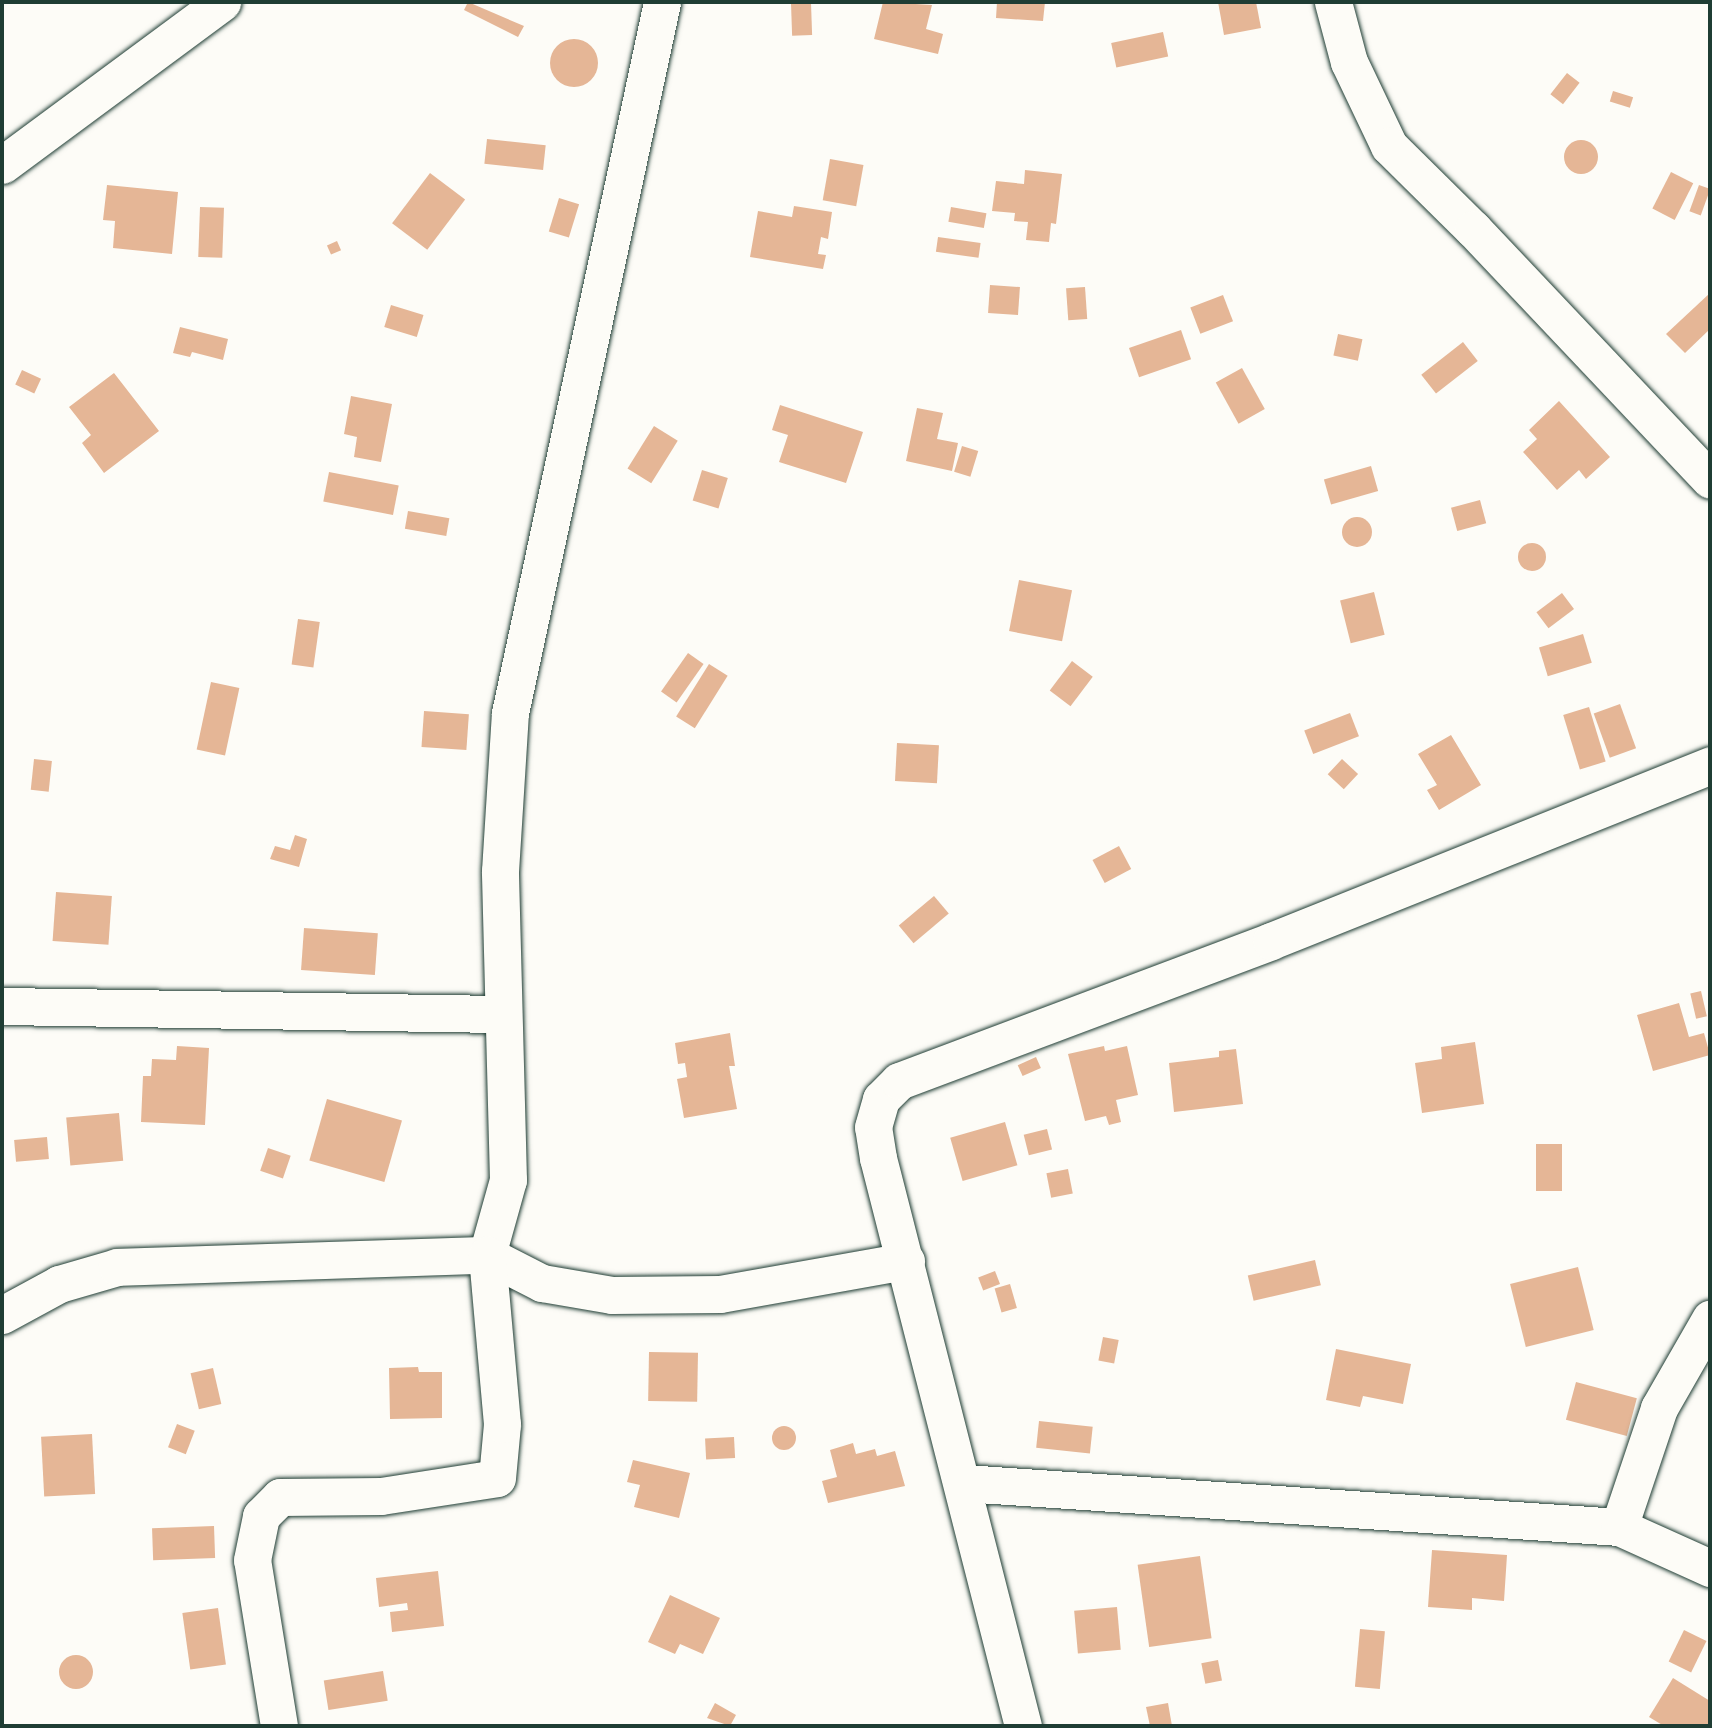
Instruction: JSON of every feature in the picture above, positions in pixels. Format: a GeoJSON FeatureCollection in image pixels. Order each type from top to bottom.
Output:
{"type":"FeatureCollection","features":[{"type":"Feature","properties":{"kind":"street"},"geometry":{"type":"LineString","coordinates":[[2,165],[222,2]]}},
{"type":"Feature","properties":{"kind":"street"},"geometry":{"type":"LineString","coordinates":[[279,1726],[252,1560],[261,1517],[280,1497],[381,1496],[497,1478],[502,1424],[486,1255],[509,1180],[502,1014],[500,871],[510,713],[662,2]]}},
{"type":"Feature","properties":{"kind":"street"},"geometry":{"type":"LineString","coordinates":[[1333,2],[1349,62],[1389,146],[1474,229],[1710,480]]}},
{"type":"Feature","properties":{"kind":"street"},"geometry":{"type":"LineString","coordinates":[[1023,1726],[873,1127],[881,1099],[898,1081],[1271,941],[1710,765]]}},
{"type":"Feature","properties":{"kind":"street"},"geometry":{"type":"LineString","coordinates":[[2,1006],[502,1014]]}},
{"type":"Feature","properties":{"kind":"street"},"geometry":{"type":"LineString","coordinates":[[2,1315],[59,1284],[117,1267],[486,1255],[542,1283],[612,1295],[720,1294],[906,1261]]}},
{"type":"Feature","properties":{"kind":"street"},"geometry":{"type":"LineString","coordinates":[[1619,1527],[1659,1408],[1710,1319]]}},
{"type":"Feature","properties":{"kind":"street"},"geometry":{"type":"LineString","coordinates":[[964,1483],[1619,1527],[1710,1568]]}},
{"type":"Feature","properties":{"kind":"building"},"geometry":{"type":"Polygon","coordinates":[[[468,2],[524,26],[518,37],[464,10],[468,2]]]}},
{"type":"Feature","properties":{"kind":"building"},"geometry":{"type":"Polygon","coordinates":[[[883,2],[932,5],[926,29],[943,34],[938,54],[874,39],[883,2]]]}},
{"type":"Feature","properties":{"kind":"building"},"geometry":{"type":"Polygon","coordinates":[[[997,2],[1045,2],[1043,21],[996,18],[997,2]]]}},
{"type":"Feature","properties":{"kind":"building"},"geometry":{"type":"Polygon","coordinates":[[[1218,2],[1256,2],[1261,28],[1224,35],[1218,2]]]}},
{"type":"Feature","properties":{"kind":"building"},"geometry":{"type":"Polygon","coordinates":[[[811,3],[812,35],[792,36],[791,4],[811,3]]]}},
{"type":"Feature","properties":{"kind":"building"},"geometry":{"type":"Polygon","coordinates":[[[1163,32],[1168,56],[1116,67],[1111,43],[1163,32]]]}},
{"type":"Feature","properties":{"kind":"building"},"geometry":{"type":"Polygon","coordinates":[[[574,39],[591,46],[598,63],[591,80],[574,87],[557,80],[550,63],[557,46],[574,39]]]}},
{"type":"Feature","properties":{"kind":"building"},"geometry":{"type":"Polygon","coordinates":[[[1567,73],[1580,83],[1563,104],[1550,94],[1567,73]]]}},
{"type":"Feature","properties":{"kind":"building"},"geometry":{"type":"Polygon","coordinates":[[[1613,91],[1633,97],[1630,108],[1610,102],[1613,91]]]}},
{"type":"Feature","properties":{"kind":"building"},"geometry":{"type":"Polygon","coordinates":[[[487,139],[546,145],[543,170],[484,164],[487,139]]]}},
{"type":"Feature","properties":{"kind":"building"},"geometry":{"type":"Polygon","coordinates":[[[1581,140],[1593,145],[1598,157],[1593,169],[1581,174],[1569,169],[1564,157],[1569,145],[1581,140]]]}},
{"type":"Feature","properties":{"kind":"building"},"geometry":{"type":"Polygon","coordinates":[[[830,159],[863,165],[856,206],[823,200],[830,159]]]}},
{"type":"Feature","properties":{"kind":"building"},"geometry":{"type":"Polygon","coordinates":[[[1025,170],[1062,174],[1056,224],[1051,223],[1049,242],[1026,240],[1028,222],[1014,221],[1015,213],[992,211],[996,181],[1024,184],[1025,170]]]}},
{"type":"Feature","properties":{"kind":"building"},"geometry":{"type":"Polygon","coordinates":[[[1671,172],[1693,183],[1675,220],[1652,209],[1671,172]]]}},
{"type":"Feature","properties":{"kind":"building"},"geometry":{"type":"Polygon","coordinates":[[[430,173],[465,199],[427,250],[392,223],[430,173]]]}},
{"type":"Feature","properties":{"kind":"building"},"geometry":{"type":"Polygon","coordinates":[[[107,185],[178,192],[172,254],[113,248],[115,221],[103,220],[107,185]]]}},
{"type":"Feature","properties":{"kind":"building"},"geometry":{"type":"Polygon","coordinates":[[[1699,185],[1710,189],[1701,215],[1689,211],[1699,185]]]}},
{"type":"Feature","properties":{"kind":"building"},"geometry":{"type":"Polygon","coordinates":[[[559,198],[579,204],[569,238],[549,231],[559,198]]]}},
{"type":"Feature","properties":{"kind":"building"},"geometry":{"type":"Polygon","coordinates":[[[794,206],[832,212],[828,239],[821,237],[818,254],[826,255],[823,269],[750,257],[758,211],[792,217],[794,206]]]}},
{"type":"Feature","properties":{"kind":"building"},"geometry":{"type":"Polygon","coordinates":[[[200,207],[224,208],[222,258],[198,257],[200,207]]]}},
{"type":"Feature","properties":{"kind":"building"},"geometry":{"type":"Polygon","coordinates":[[[951,207],[986,213],[984,228],[948,222],[951,207]]]}},
{"type":"Feature","properties":{"kind":"building"},"geometry":{"type":"Polygon","coordinates":[[[938,237],[981,243],[978,258],[936,252],[938,237]]]}},
{"type":"Feature","properties":{"kind":"building"},"geometry":{"type":"Polygon","coordinates":[[[337,241],[341,250],[331,255],[327,245],[337,241]]]}},
{"type":"Feature","properties":{"kind":"building"},"geometry":{"type":"Polygon","coordinates":[[[990,285],[1020,287],[1018,315],[988,313],[990,285]]]}},
{"type":"Feature","properties":{"kind":"building"},"geometry":{"type":"Polygon","coordinates":[[[1085,287],[1087,319],[1068,320],[1066,288],[1085,287]]]}},
{"type":"Feature","properties":{"kind":"building"},"geometry":{"type":"Polygon","coordinates":[[[1710,293],[1710,329],[1685,353],[1666,334],[1710,293]]]}},
{"type":"Feature","properties":{"kind":"building"},"geometry":{"type":"Polygon","coordinates":[[[1223,295],[1233,321],[1200,334],[1190,308],[1223,295]]]}},
{"type":"Feature","properties":{"kind":"building"},"geometry":{"type":"Polygon","coordinates":[[[391,305],[424,315],[417,337],[384,327],[391,305]]]}},
{"type":"Feature","properties":{"kind":"building"},"geometry":{"type":"Polygon","coordinates":[[[180,327],[228,339],[223,360],[192,352],[190,357],[173,353],[180,327]]]}},
{"type":"Feature","properties":{"kind":"building"},"geometry":{"type":"Polygon","coordinates":[[[1181,330],[1191,359],[1139,377],[1129,348],[1181,330]]]}},
{"type":"Feature","properties":{"kind":"building"},"geometry":{"type":"Polygon","coordinates":[[[1338,334],[1362,339],[1358,361],[1333,356],[1338,334]]]}},
{"type":"Feature","properties":{"kind":"building"},"geometry":{"type":"Polygon","coordinates":[[[1463,342],[1478,361],[1436,394],[1421,375],[1463,342]]]}},
{"type":"Feature","properties":{"kind":"building"},"geometry":{"type":"Polygon","coordinates":[[[1242,368],[1265,409],[1239,424],[1216,383],[1242,368]]]}},
{"type":"Feature","properties":{"kind":"building"},"geometry":{"type":"Polygon","coordinates":[[[22,370],[41,379],[34,393],[15,385],[22,370]]]}},
{"type":"Feature","properties":{"kind":"building"},"geometry":{"type":"Polygon","coordinates":[[[114,373],[159,431],[104,473],[82,443],[91,435],[69,407],[114,373]]]}},
{"type":"Feature","properties":{"kind":"building"},"geometry":{"type":"Polygon","coordinates":[[[351,396],[392,404],[381,462],[354,457],[357,437],[344,434],[351,396]]]}},
{"type":"Feature","properties":{"kind":"building"},"geometry":{"type":"Polygon","coordinates":[[[1559,401],[1610,457],[1586,479],[1579,470],[1557,490],[1523,452],[1537,439],[1529,430],[1559,401]]]}},
{"type":"Feature","properties":{"kind":"building"},"geometry":{"type":"Polygon","coordinates":[[[780,405],[863,432],[846,483],[779,462],[788,435],[772,430],[780,405]]]}},
{"type":"Feature","properties":{"kind":"building"},"geometry":{"type":"Polygon","coordinates":[[[917,408],[943,413],[937,439],[958,443],[952,471],[906,461],[917,408]]]}},
{"type":"Feature","properties":{"kind":"building"},"geometry":{"type":"Polygon","coordinates":[[[654,426],[678,441],[651,483],[628,468],[654,426]]]}},
{"type":"Feature","properties":{"kind":"building"},"geometry":{"type":"Polygon","coordinates":[[[962,446],[978,451],[970,477],[954,472],[962,446]]]}},
{"type":"Feature","properties":{"kind":"building"},"geometry":{"type":"Polygon","coordinates":[[[1371,466],[1378,491],[1331,504],[1324,480],[1371,466]]]}},
{"type":"Feature","properties":{"kind":"building"},"geometry":{"type":"Polygon","coordinates":[[[702,470],[728,478],[718,508],[693,501],[702,470]]]}},
{"type":"Feature","properties":{"kind":"building"},"geometry":{"type":"Polygon","coordinates":[[[329,472],[399,486],[393,515],[323,501],[329,472]]]}},
{"type":"Feature","properties":{"kind":"building"},"geometry":{"type":"Polygon","coordinates":[[[1480,500],[1486,523],[1457,531],[1451,508],[1480,500]]]}},
{"type":"Feature","properties":{"kind":"building"},"geometry":{"type":"Polygon","coordinates":[[[408,511],[449,518],[446,536],[405,529],[408,511]]]}},
{"type":"Feature","properties":{"kind":"building"},"geometry":{"type":"Polygon","coordinates":[[[1357,517],[1368,521],[1372,532],[1368,543],[1357,547],[1346,543],[1342,532],[1346,521],[1357,517]]]}},
{"type":"Feature","properties":{"kind":"building"},"geometry":{"type":"Polygon","coordinates":[[[1532,543],[1542,547],[1546,557],[1542,567],[1532,571],[1522,567],[1518,557],[1522,547],[1532,543]]]}},
{"type":"Feature","properties":{"kind":"building"},"geometry":{"type":"Polygon","coordinates":[[[1019,580],[1072,590],[1062,641],[1009,631],[1019,580]]]}},
{"type":"Feature","properties":{"kind":"building"},"geometry":{"type":"Polygon","coordinates":[[[1374,592],[1385,635],[1351,643],[1340,600],[1374,592]]]}},
{"type":"Feature","properties":{"kind":"building"},"geometry":{"type":"Polygon","coordinates":[[[1562,593],[1574,609],[1548,628],[1536,612],[1562,593]]]}},
{"type":"Feature","properties":{"kind":"building"},"geometry":{"type":"Polygon","coordinates":[[[298,619],[320,622],[313,668],[292,665],[298,619]]]}},
{"type":"Feature","properties":{"kind":"building"},"geometry":{"type":"Polygon","coordinates":[[[1583,634],[1592,663],[1548,676],[1539,647],[1583,634]]]}},
{"type":"Feature","properties":{"kind":"building"},"geometry":{"type":"Polygon","coordinates":[[[688,653],[704,664],[677,702],[661,692],[688,653]]]}},
{"type":"Feature","properties":{"kind":"building"},"geometry":{"type":"Polygon","coordinates":[[[1072,661],[1093,677],[1070,706],[1050,691],[1072,661]]]}},
{"type":"Feature","properties":{"kind":"building"},"geometry":{"type":"Polygon","coordinates":[[[709,664],[728,676],[695,728],[676,717],[709,664]]]}},
{"type":"Feature","properties":{"kind":"building"},"geometry":{"type":"Polygon","coordinates":[[[211,682],[239,688],[225,756],[197,749],[211,682]]]}},
{"type":"Feature","properties":{"kind":"building"},"geometry":{"type":"Polygon","coordinates":[[[1620,704],[1636,748],[1610,758],[1594,714],[1620,704]]]}},
{"type":"Feature","properties":{"kind":"building"},"geometry":{"type":"Polygon","coordinates":[[[1589,707],[1606,762],[1580,769],[1563,715],[1589,707]]]}},
{"type":"Feature","properties":{"kind":"building"},"geometry":{"type":"Polygon","coordinates":[[[424,711],[469,714],[466,750],[421,747],[424,711]]]}},
{"type":"Feature","properties":{"kind":"building"},"geometry":{"type":"Polygon","coordinates":[[[1350,713],[1359,736],[1313,754],[1304,731],[1350,713]]]}},
{"type":"Feature","properties":{"kind":"building"},"geometry":{"type":"Polygon","coordinates":[[[1451,735],[1481,785],[1439,810],[1427,790],[1437,785],[1418,754],[1451,735]]]}},
{"type":"Feature","properties":{"kind":"building"},"geometry":{"type":"Polygon","coordinates":[[[897,743],[939,745],[937,783],[895,781],[897,743]]]}},
{"type":"Feature","properties":{"kind":"building"},"geometry":{"type":"Polygon","coordinates":[[[34,759],[52,761],[49,792],[31,790],[34,759]]]}},
{"type":"Feature","properties":{"kind":"building"},"geometry":{"type":"Polygon","coordinates":[[[1342,759],[1358,774],[1344,789],[1328,774],[1342,759]]]}},
{"type":"Feature","properties":{"kind":"building"},"geometry":{"type":"Polygon","coordinates":[[[295,835],[307,839],[299,867],[270,859],[275,846],[290,850],[295,835]]]}},
{"type":"Feature","properties":{"kind":"building"},"geometry":{"type":"Polygon","coordinates":[[[1119,846],[1131,869],[1105,883],[1093,860],[1119,846]]]}},
{"type":"Feature","properties":{"kind":"building"},"geometry":{"type":"Polygon","coordinates":[[[56,892],[112,896],[108,945],[53,941],[56,892]]]}},
{"type":"Feature","properties":{"kind":"building"},"geometry":{"type":"Polygon","coordinates":[[[934,896],[949,914],[914,943],[899,926],[934,896]]]}},
{"type":"Feature","properties":{"kind":"building"},"geometry":{"type":"Polygon","coordinates":[[[304,928],[378,933],[375,975],[301,970],[304,928]]]}},
{"type":"Feature","properties":{"kind":"building"},"geometry":{"type":"Polygon","coordinates":[[[1701,991],[1707,1016],[1696,1019],[1690,993],[1701,991]]]}},
{"type":"Feature","properties":{"kind":"building"},"geometry":{"type":"Polygon","coordinates":[[[1679,1003],[1689,1037],[1704,1033],[1710,1055],[1653,1071],[1637,1015],[1679,1003]]]}},
{"type":"Feature","properties":{"kind":"building"},"geometry":{"type":"Polygon","coordinates":[[[730,1033],[735,1066],[729,1066],[737,1109],[684,1118],[677,1079],[687,1077],[685,1063],[678,1064],[675,1043],[730,1033]]]}},
{"type":"Feature","properties":{"kind":"building"},"geometry":{"type":"Polygon","coordinates":[[[1475,1042],[1484,1104],[1422,1113],[1415,1063],[1442,1059],[1441,1047],[1475,1042]]]}},
{"type":"Feature","properties":{"kind":"building"},"geometry":{"type":"Polygon","coordinates":[[[177,1046],[209,1048],[205,1125],[141,1122],[143,1076],[151,1076],[152,1059],[176,1060],[177,1046]]]}},
{"type":"Feature","properties":{"kind":"building"},"geometry":{"type":"Polygon","coordinates":[[[1104,1046],[1105,1051],[1127,1046],[1138,1095],[1116,1100],[1121,1122],[1109,1125],[1106,1116],[1085,1121],[1068,1054],[1104,1046]]]}},
{"type":"Feature","properties":{"kind":"building"},"geometry":{"type":"Polygon","coordinates":[[[1236,1049],[1243,1104],[1174,1112],[1169,1063],[1219,1057],[1219,1051],[1236,1049]]]}},
{"type":"Feature","properties":{"kind":"building"},"geometry":{"type":"Polygon","coordinates":[[[1036,1057],[1041,1068],[1023,1076],[1018,1065],[1036,1057]]]}},
{"type":"Feature","properties":{"kind":"building"},"geometry":{"type":"Polygon","coordinates":[[[327,1099],[402,1120],[384,1182],[309,1161],[327,1099]]]}},
{"type":"Feature","properties":{"kind":"building"},"geometry":{"type":"Polygon","coordinates":[[[119,1113],[123,1161],[70,1165],[66,1118],[119,1113]]]}},
{"type":"Feature","properties":{"kind":"building"},"geometry":{"type":"Polygon","coordinates":[[[1005,1122],[1017,1165],[963,1181],[950,1138],[1005,1122]]]}},
{"type":"Feature","properties":{"kind":"building"},"geometry":{"type":"Polygon","coordinates":[[[1047,1129],[1052,1149],[1029,1155],[1024,1135],[1047,1129]]]}},
{"type":"Feature","properties":{"kind":"building"},"geometry":{"type":"Polygon","coordinates":[[[47,1137],[49,1159],[16,1162],[14,1140],[47,1137]]]}},
{"type":"Feature","properties":{"kind":"building"},"geometry":{"type":"Polygon","coordinates":[[[1536,1144],[1562,1144],[1562,1191],[1536,1191],[1536,1144]]]}},
{"type":"Feature","properties":{"kind":"building"},"geometry":{"type":"Polygon","coordinates":[[[268,1148],[291,1156],[283,1179],[260,1171],[268,1148]]]}},
{"type":"Feature","properties":{"kind":"building"},"geometry":{"type":"Polygon","coordinates":[[[1068,1169],[1073,1194],[1051,1198],[1046,1173],[1068,1169]]]}},
{"type":"Feature","properties":{"kind":"building"},"geometry":{"type":"Polygon","coordinates":[[[1315,1260],[1321,1285],[1254,1301],[1248,1276],[1315,1260]]]}},
{"type":"Feature","properties":{"kind":"building"},"geometry":{"type":"Polygon","coordinates":[[[1578,1267],[1594,1330],[1526,1347],[1510,1284],[1578,1267]]]}},
{"type":"Feature","properties":{"kind":"building"},"geometry":{"type":"Polygon","coordinates":[[[995,1271],[1000,1284],[983,1291],[978,1277],[995,1271]]]}},
{"type":"Feature","properties":{"kind":"building"},"geometry":{"type":"Polygon","coordinates":[[[1010,1284],[1017,1308],[1002,1312],[995,1288],[1010,1284]]]}},
{"type":"Feature","properties":{"kind":"building"},"geometry":{"type":"Polygon","coordinates":[[[1103,1337],[1119,1340],[1114,1364],[1098,1361],[1103,1337]]]}},
{"type":"Feature","properties":{"kind":"building"},"geometry":{"type":"Polygon","coordinates":[[[1336,1349],[1411,1364],[1403,1404],[1363,1396],[1360,1407],[1326,1400],[1336,1349]]]}},
{"type":"Feature","properties":{"kind":"building"},"geometry":{"type":"Polygon","coordinates":[[[649,1352],[698,1353],[697,1402],[648,1401],[649,1352]]]}},
{"type":"Feature","properties":{"kind":"building"},"geometry":{"type":"Polygon","coordinates":[[[418,1367],[419,1372],[442,1372],[442,1418],[390,1419],[389,1368],[418,1367]]]}},
{"type":"Feature","properties":{"kind":"building"},"geometry":{"type":"Polygon","coordinates":[[[213,1368],[221,1404],[199,1409],[191,1373],[213,1368]]]}},
{"type":"Feature","properties":{"kind":"building"},"geometry":{"type":"Polygon","coordinates":[[[1576,1382],[1637,1398],[1627,1436],[1566,1420],[1576,1382]]]}},
{"type":"Feature","properties":{"kind":"building"},"geometry":{"type":"Polygon","coordinates":[[[1039,1421],[1093,1427],[1090,1453],[1036,1448],[1039,1421]]]}},
{"type":"Feature","properties":{"kind":"building"},"geometry":{"type":"Polygon","coordinates":[[[177,1424],[195,1431],[186,1454],[168,1447],[177,1424]]]}},
{"type":"Feature","properties":{"kind":"building"},"geometry":{"type":"Polygon","coordinates":[[[784,1426],[792,1430],[796,1438],[792,1446],[784,1450],[776,1446],[772,1438],[776,1430],[784,1426]]]}},
{"type":"Feature","properties":{"kind":"building"},"geometry":{"type":"Polygon","coordinates":[[[92,1434],[95,1494],[44,1497],[41,1437],[92,1434]]]}},
{"type":"Feature","properties":{"kind":"building"},"geometry":{"type":"Polygon","coordinates":[[[734,1437],[735,1458],[706,1459],[705,1439],[734,1437]]]}},
{"type":"Feature","properties":{"kind":"building"},"geometry":{"type":"Polygon","coordinates":[[[853,1443],[856,1454],[875,1449],[877,1456],[895,1451],[905,1486],[828,1503],[822,1481],[837,1477],[830,1450],[853,1443]]]}},
{"type":"Feature","properties":{"kind":"building"},"geometry":{"type":"Polygon","coordinates":[[[633,1460],[690,1473],[679,1518],[634,1507],[640,1485],[627,1482],[633,1460]]]}},
{"type":"Feature","properties":{"kind":"building"},"geometry":{"type":"Polygon","coordinates":[[[214,1526],[215,1558],[153,1560],[152,1528],[214,1526]]]}},
{"type":"Feature","properties":{"kind":"building"},"geometry":{"type":"Polygon","coordinates":[[[1432,1550],[1507,1555],[1504,1601],[1472,1598],[1472,1610],[1428,1607],[1432,1550]]]}},
{"type":"Feature","properties":{"kind":"building"},"geometry":{"type":"Polygon","coordinates":[[[1200,1556],[1212,1638],[1149,1647],[1138,1565],[1200,1556]]]}},
{"type":"Feature","properties":{"kind":"building"},"geometry":{"type":"Polygon","coordinates":[[[438,1571],[444,1626],[392,1632],[390,1612],[408,1610],[407,1603],[379,1607],[376,1578],[438,1571]]]}},
{"type":"Feature","properties":{"kind":"building"},"geometry":{"type":"Polygon","coordinates":[[[670,1595],[720,1618],[703,1654],[680,1644],[675,1654],[648,1642],[670,1595]]]}},
{"type":"Feature","properties":{"kind":"building"},"geometry":{"type":"Polygon","coordinates":[[[1117,1607],[1121,1650],[1078,1654],[1074,1611],[1117,1607]]]}},
{"type":"Feature","properties":{"kind":"building"},"geometry":{"type":"Polygon","coordinates":[[[218,1608],[226,1664],[190,1669],[182,1613],[218,1608]]]}},
{"type":"Feature","properties":{"kind":"building"},"geometry":{"type":"Polygon","coordinates":[[[1360,1629],[1385,1631],[1380,1689],[1355,1687],[1360,1629]]]}},
{"type":"Feature","properties":{"kind":"building"},"geometry":{"type":"Polygon","coordinates":[[[1684,1630],[1706,1641],[1691,1672],[1669,1661],[1684,1630]]]}},
{"type":"Feature","properties":{"kind":"building"},"geometry":{"type":"Polygon","coordinates":[[[76,1655],[88,1660],[93,1672],[88,1684],[76,1689],[64,1684],[59,1672],[64,1660],[76,1655]]]}},
{"type":"Feature","properties":{"kind":"building"},"geometry":{"type":"Polygon","coordinates":[[[1218,1660],[1222,1681],[1205,1684],[1201,1663],[1218,1660]]]}},
{"type":"Feature","properties":{"kind":"building"},"geometry":{"type":"Polygon","coordinates":[[[383,1671],[388,1701],[328,1710],[324,1680],[383,1671]]]}},
{"type":"Feature","properties":{"kind":"building"},"geometry":{"type":"Polygon","coordinates":[[[1673,1678],[1710,1701],[1710,1726],[1664,1726],[1649,1717],[1673,1678]]]}},
{"type":"Feature","properties":{"kind":"building"},"geometry":{"type":"Polygon","coordinates":[[[715,1703],[736,1715],[730,1726],[707,1718],[715,1703]]]}},
{"type":"Feature","properties":{"kind":"building"},"geometry":{"type":"Polygon","coordinates":[[[1168,1703],[1172,1726],[1150,1726],[1146,1707],[1168,1703]]]}}]}
